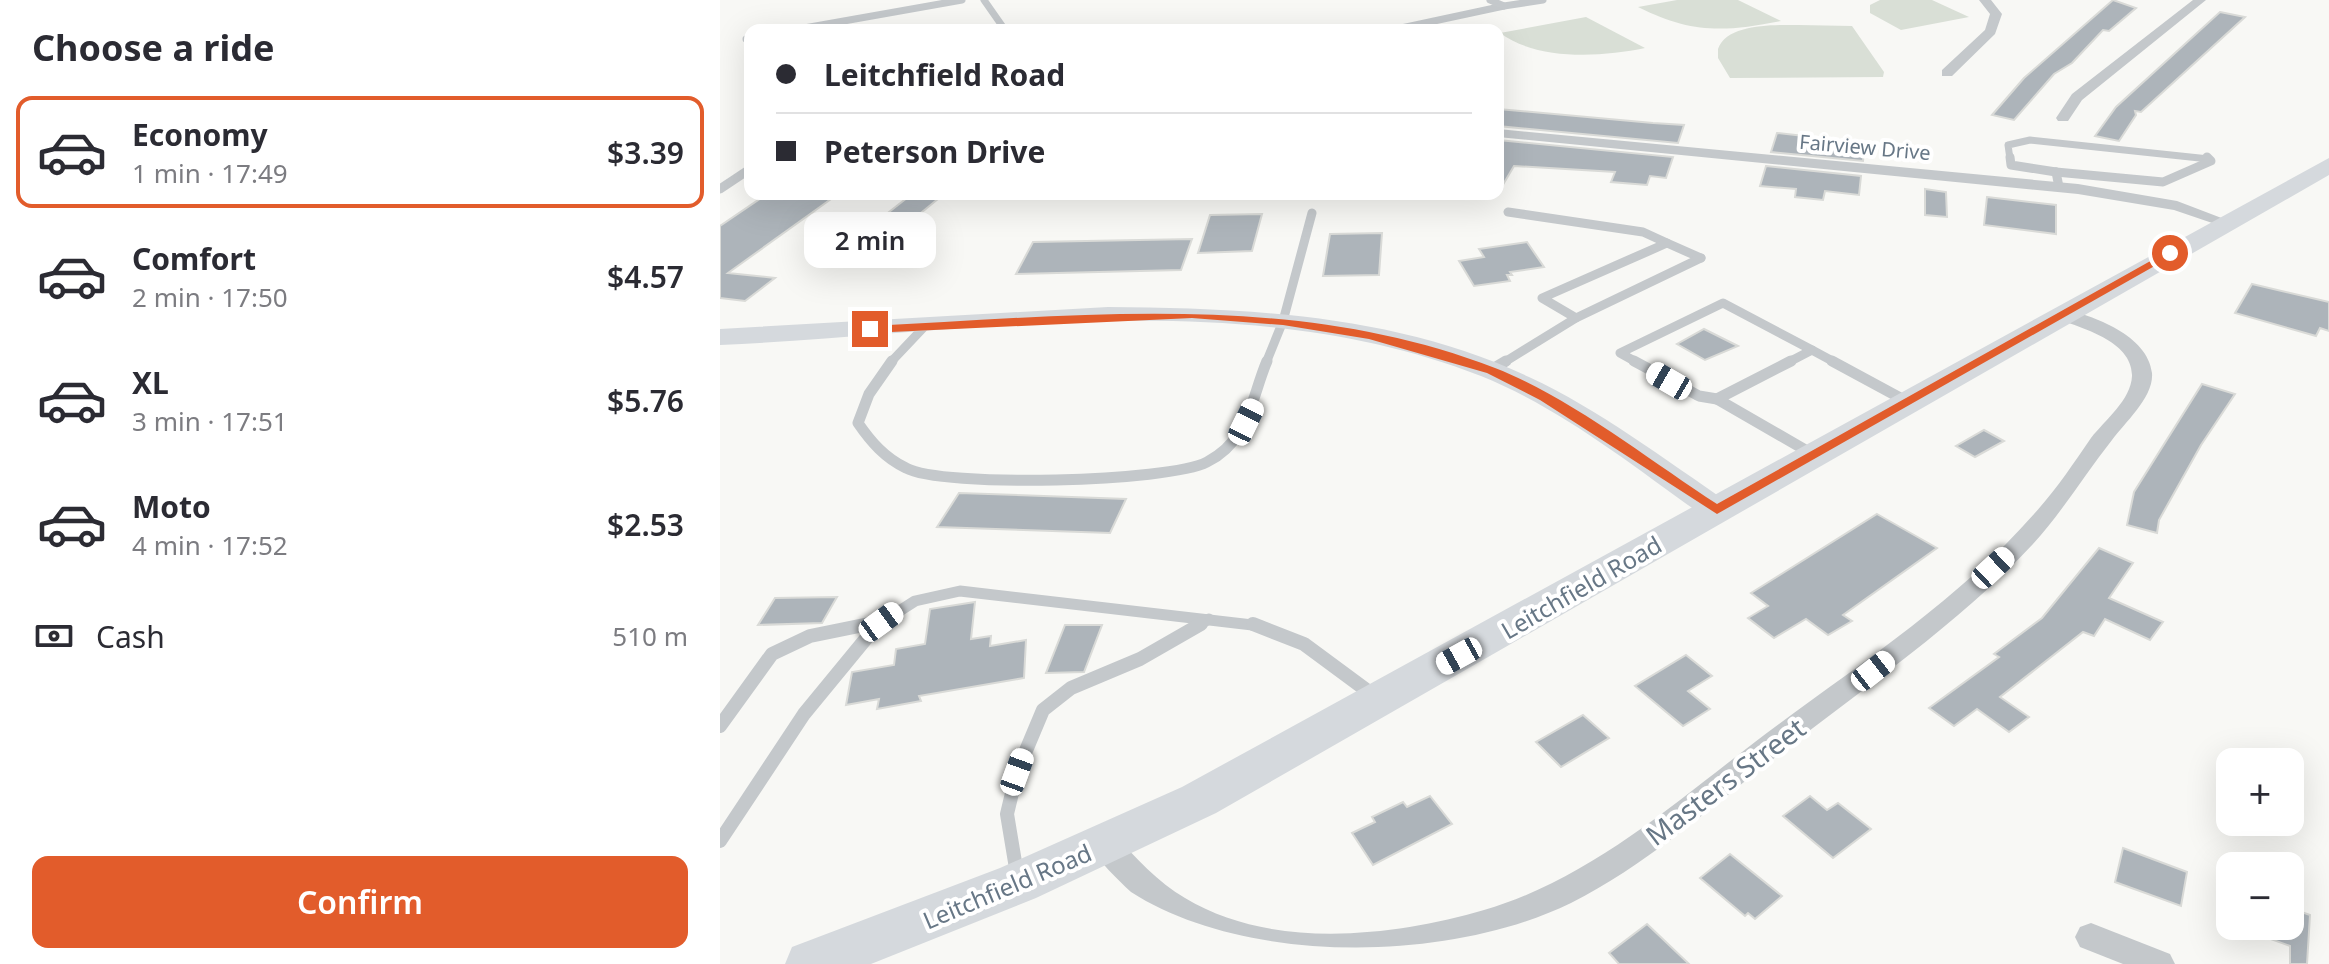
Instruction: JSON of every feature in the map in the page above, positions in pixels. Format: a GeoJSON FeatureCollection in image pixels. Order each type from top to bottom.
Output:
{"type":"FeatureCollection","features":[{"type":"Feature","properties":{"kind":"main road","name":"Leitchfield Road"},"geometry":{"type":"LineString","coordinates":[[811,964],[1018,883],[1199,800],[2329,165]]}},
{"type":"Feature","properties":{"kind":"street"},"geometry":{"type":"LineString","coordinates":[[1947,73],[1995,26],[1996,14],[1985,0]]}},
{"type":"Feature","properties":{"kind":"street"},"geometry":{"type":"LineString","coordinates":[[2063,118],[2077,97],[2200,0]]}},
{"type":"Feature","properties":{"kind":"street","name":"Fairview Drive"},"geometry":{"type":"LineString","coordinates":[[1504,133],[2057,179],[2155,201],[2224,222]]}},
{"type":"Feature","properties":{"kind":"street","name":"Masters Street"},"geometry":{"type":"LineString","coordinates":[[1104,843],[1133,878],[1184,914],[1222,930],[1286,943],[1404,940],[1484,924],[1521,911],[1590,876],[1739,772],[1940,619],[2011,551],[2071,483],[2136,393],[2142,371],[2138,360],[2116,337],[2062,314]]}},
{"type":"Feature","properties":{"kind":"street"},"geometry":{"type":"LineString","coordinates":[[720,337],[1135,315],[1283,321],[1392,340],[1491,370],[1545,397],[1717,510]]}},
{"type":"Feature","properties":{"kind":"street"},"geometry":{"type":"LineString","coordinates":[[2091,937],[2159,964]]}},
{"type":"Feature","properties":{"kind":"lane"},"geometry":{"type":"LineString","coordinates":[[827,24],[962,0]]}},
{"type":"Feature","properties":{"kind":"lane"},"geometry":{"type":"LineString","coordinates":[[984,0],[1001,24]]}},
{"type":"Feature","properties":{"kind":"lane"},"geometry":{"type":"LineString","coordinates":[[1490,0],[1504,6]]}},
{"type":"Feature","properties":{"kind":"lane"},"geometry":{"type":"LineString","coordinates":[[1426,24],[1543,0]]}},
{"type":"Feature","properties":{"kind":"lane"},"geometry":{"type":"LineString","coordinates":[[2030,140],[2180,152],[2206,156],[2211,161],[2163,182],[2057,179],[2011,165],[2008,145],[2030,140]]}},
{"type":"Feature","properties":{"kind":"lane"},"geometry":{"type":"LineString","coordinates":[[720,189],[744,173]]}},
{"type":"Feature","properties":{"kind":"lane"},"geometry":{"type":"LineString","coordinates":[[1491,370],[1576,318],[1701,258],[1643,232],[1508,212]]}},
{"type":"Feature","properties":{"kind":"lane"},"geometry":{"type":"LineString","coordinates":[[925,326],[880,371],[864,398],[858,423],[873,445],[908,470],[968,478],[1120,479],[1170,474],[1208,462],[1238,438],[1254,405],[1262,373],[1283,321],[1312,213]]}},
{"type":"Feature","properties":{"kind":"lane"},"geometry":{"type":"LineString","coordinates":[[1576,318],[1542,298],[1667,243]]}},
{"type":"Feature","properties":{"kind":"lane"},"geometry":{"type":"LineString","coordinates":[[1814,455],[1717,399],[1699,396],[1620,353],[1723,303],[1906,401]]}},
{"type":"Feature","properties":{"kind":"lane"},"geometry":{"type":"LineString","coordinates":[[1717,399],[1812,350]]}},
{"type":"Feature","properties":{"kind":"lane"},"geometry":{"type":"LineString","coordinates":[[720,841],[847,658],[900,607],[928,596],[959,591],[1003,593],[1108,611],[1209,619],[1276,630],[1317,650],[1380,701]]}},
{"type":"Feature","properties":{"kind":"lane"},"geometry":{"type":"LineString","coordinates":[[1018,883],[1007,814],[1017,772],[1043,710],[1071,688],[1140,659],[1209,619]]}},
{"type":"Feature","properties":{"kind":"lane"},"geometry":{"type":"LineString","coordinates":[[720,726],[772,654],[781,648],[839,629],[881,622]]}},
{"type":"Feature","properties":{"kind":"shaded area"},"geometry":{"type":"Polygon","coordinates":[[[1677,0],[1738,0],[1781,21],[1725,29],[1708,28],[1675,22],[1638,7],[1677,0]]]}},
{"type":"Feature","properties":{"kind":"shaded area"},"geometry":{"type":"Polygon","coordinates":[[[1880,0],[1932,0],[1969,17],[1901,30],[1870,13],[1870,5],[1880,0]]]}},
{"type":"Feature","properties":{"kind":"shaded area"},"geometry":{"type":"Polygon","coordinates":[[[1586,17],[1645,48],[1590,55],[1551,52],[1515,42],[1504,32],[1586,17]]]}},
{"type":"Feature","properties":{"kind":"shaded area"},"geometry":{"type":"Polygon","coordinates":[[[1852,26],[1884,72],[1883,77],[1730,78],[1718,58],[1718,49],[1731,34],[1753,27],[1852,26]]]}},
{"type":"Feature","properties":{"kind":"building"},"geometry":{"type":"Polygon","coordinates":[[[2113,0],[2136,8],[2109,31],[2103,30],[2072,63],[2054,74],[2014,120],[1992,115],[2024,78],[2113,0]]]}},
{"type":"Feature","properties":{"kind":"building"},"geometry":{"type":"Polygon","coordinates":[[[2220,12],[2245,17],[2141,112],[2135,111],[2136,115],[2119,141],[2095,136],[2116,107],[2220,12]]]}},
{"type":"Feature","properties":{"kind":"building"},"geometry":{"type":"Polygon","coordinates":[[[1504,110],[1684,125],[1678,143],[1504,127],[1504,110]]]}},
{"type":"Feature","properties":{"kind":"building"},"geometry":{"type":"Polygon","coordinates":[[[1777,133],[1865,143],[1863,161],[1771,152],[1777,133]]]}},
{"type":"Feature","properties":{"kind":"building"},"geometry":{"type":"Polygon","coordinates":[[[1504,141],[1673,157],[1666,178],[1650,176],[1647,185],[1611,182],[1615,172],[1514,166],[1504,183],[1504,141]]]}},
{"type":"Feature","properties":{"kind":"building"},"geometry":{"type":"Polygon","coordinates":[[[1766,166],[1861,176],[1859,195],[1825,191],[1823,200],[1795,197],[1796,189],[1760,186],[1766,166]]]}},
{"type":"Feature","properties":{"kind":"building"},"geometry":{"type":"Polygon","coordinates":[[[1925,189],[1946,192],[1947,217],[1925,215],[1925,189]]]}},
{"type":"Feature","properties":{"kind":"building"},"geometry":{"type":"Polygon","coordinates":[[[1987,197],[2056,205],[2056,234],[1984,225],[1987,197]]]}},
{"type":"Feature","properties":{"kind":"building"},"geometry":{"type":"Polygon","coordinates":[[[758,200],[830,200],[728,273],[775,278],[745,301],[720,298],[720,226],[758,200]]]}},
{"type":"Feature","properties":{"kind":"building"},"geometry":{"type":"Polygon","coordinates":[[[904,200],[937,200],[905,226],[875,223],[904,200]]]}},
{"type":"Feature","properties":{"kind":"building"},"geometry":{"type":"Polygon","coordinates":[[[1262,214],[1252,251],[1198,253],[1210,215],[1262,214]]]}},
{"type":"Feature","properties":{"kind":"building"},"geometry":{"type":"Polygon","coordinates":[[[1382,233],[1379,275],[1323,276],[1330,234],[1382,233]]]}},
{"type":"Feature","properties":{"kind":"building"},"geometry":{"type":"Polygon","coordinates":[[[1192,239],[1181,270],[1016,274],[1033,242],[1192,239]]]}},
{"type":"Feature","properties":{"kind":"building"},"geometry":{"type":"Polygon","coordinates":[[[1527,242],[1544,267],[1510,272],[1512,275],[1507,275],[1510,281],[1474,286],[1459,261],[1484,257],[1479,249],[1527,242]]]}},
{"type":"Feature","properties":{"kind":"building"},"geometry":{"type":"Polygon","coordinates":[[[2252,284],[2329,302],[2329,331],[2320,328],[2316,336],[2235,313],[2252,284]]]}},
{"type":"Feature","properties":{"kind":"building"},"geometry":{"type":"Polygon","coordinates":[[[1704,329],[1738,346],[1705,360],[1677,344],[1704,329]]]}},
{"type":"Feature","properties":{"kind":"building"},"geometry":{"type":"Polygon","coordinates":[[[2202,384],[2235,394],[2201,445],[2159,520],[2157,533],[2127,525],[2134,492],[2202,384]]]}},
{"type":"Feature","properties":{"kind":"building"},"geometry":{"type":"Polygon","coordinates":[[[1984,430],[2004,441],[1975,457],[1956,446],[1984,430]]]}},
{"type":"Feature","properties":{"kind":"building"},"geometry":{"type":"Polygon","coordinates":[[[959,493],[1126,499],[1110,533],[937,527],[959,493]]]}},
{"type":"Feature","properties":{"kind":"building"},"geometry":{"type":"Polygon","coordinates":[[[1877,514],[1937,548],[1843,615],[1852,621],[1828,635],[1806,619],[1774,638],[1748,618],[1768,606],[1751,593],[1877,514]]]}},
{"type":"Feature","properties":{"kind":"building"},"geometry":{"type":"Polygon","coordinates":[[[2099,548],[2133,563],[2109,598],[2163,622],[2150,640],[2105,619],[2094,636],[2083,632],[2000,697],[2029,717],[2009,732],[1977,709],[1954,726],[1929,708],[1999,657],[1994,654],[2042,618],[2099,548]]]}},
{"type":"Feature","properties":{"kind":"building"},"geometry":{"type":"Polygon","coordinates":[[[837,597],[822,623],[758,625],[775,598],[837,597]]]}},
{"type":"Feature","properties":{"kind":"building"},"geometry":{"type":"Polygon","coordinates":[[[975,602],[971,639],[991,636],[990,646],[1026,640],[1024,678],[919,696],[921,701],[877,709],[879,699],[846,705],[852,672],[894,665],[896,649],[925,644],[930,609],[975,602]]]}},
{"type":"Feature","properties":{"kind":"building"},"geometry":{"type":"Polygon","coordinates":[[[1065,625],[1102,625],[1084,672],[1046,673],[1065,625]]]}},
{"type":"Feature","properties":{"kind":"building"},"geometry":{"type":"Polygon","coordinates":[[[1686,655],[1712,676],[1688,691],[1710,709],[1683,726],[1635,686],[1686,655]]]}},
{"type":"Feature","properties":{"kind":"building"},"geometry":{"type":"Polygon","coordinates":[[[1583,715],[1609,738],[1561,767],[1536,742],[1583,715]]]}},
{"type":"Feature","properties":{"kind":"building"},"geometry":{"type":"Polygon","coordinates":[[[1430,796],[1452,824],[1373,865],[1352,833],[1375,822],[1372,817],[1403,802],[1407,807],[1430,796]]]}},
{"type":"Feature","properties":{"kind":"building"},"geometry":{"type":"Polygon","coordinates":[[[1810,796],[1827,810],[1838,803],[1871,829],[1833,858],[1783,816],[1810,796]]]}},
{"type":"Feature","properties":{"kind":"building"},"geometry":{"type":"Polygon","coordinates":[[[2123,848],[2187,872],[2181,906],[2115,882],[2123,848]]]}},
{"type":"Feature","properties":{"kind":"building"},"geometry":{"type":"Polygon","coordinates":[[[1730,854],[1782,896],[1755,919],[1748,913],[1745,916],[1700,878],[1730,854]]]}},
{"type":"Feature","properties":{"kind":"building"},"geometry":{"type":"Polygon","coordinates":[[[2304,913],[2310,915],[2307,964],[2290,964],[2290,946],[2273,940],[2304,940],[2304,913]]]}},
{"type":"Feature","properties":{"kind":"building"},"geometry":{"type":"Polygon","coordinates":[[[1647,924],[1689,964],[1619,964],[1609,953],[1647,924]]]}},
{"type":"Feature","properties":{"kind":"route"},"geometry":{"type":"LineString","coordinates":[[870,329],[1135,315],[1192,315],[1283,321],[1370,335],[1491,370],[1545,397],[1717,510],[2170,253]]}}]}
